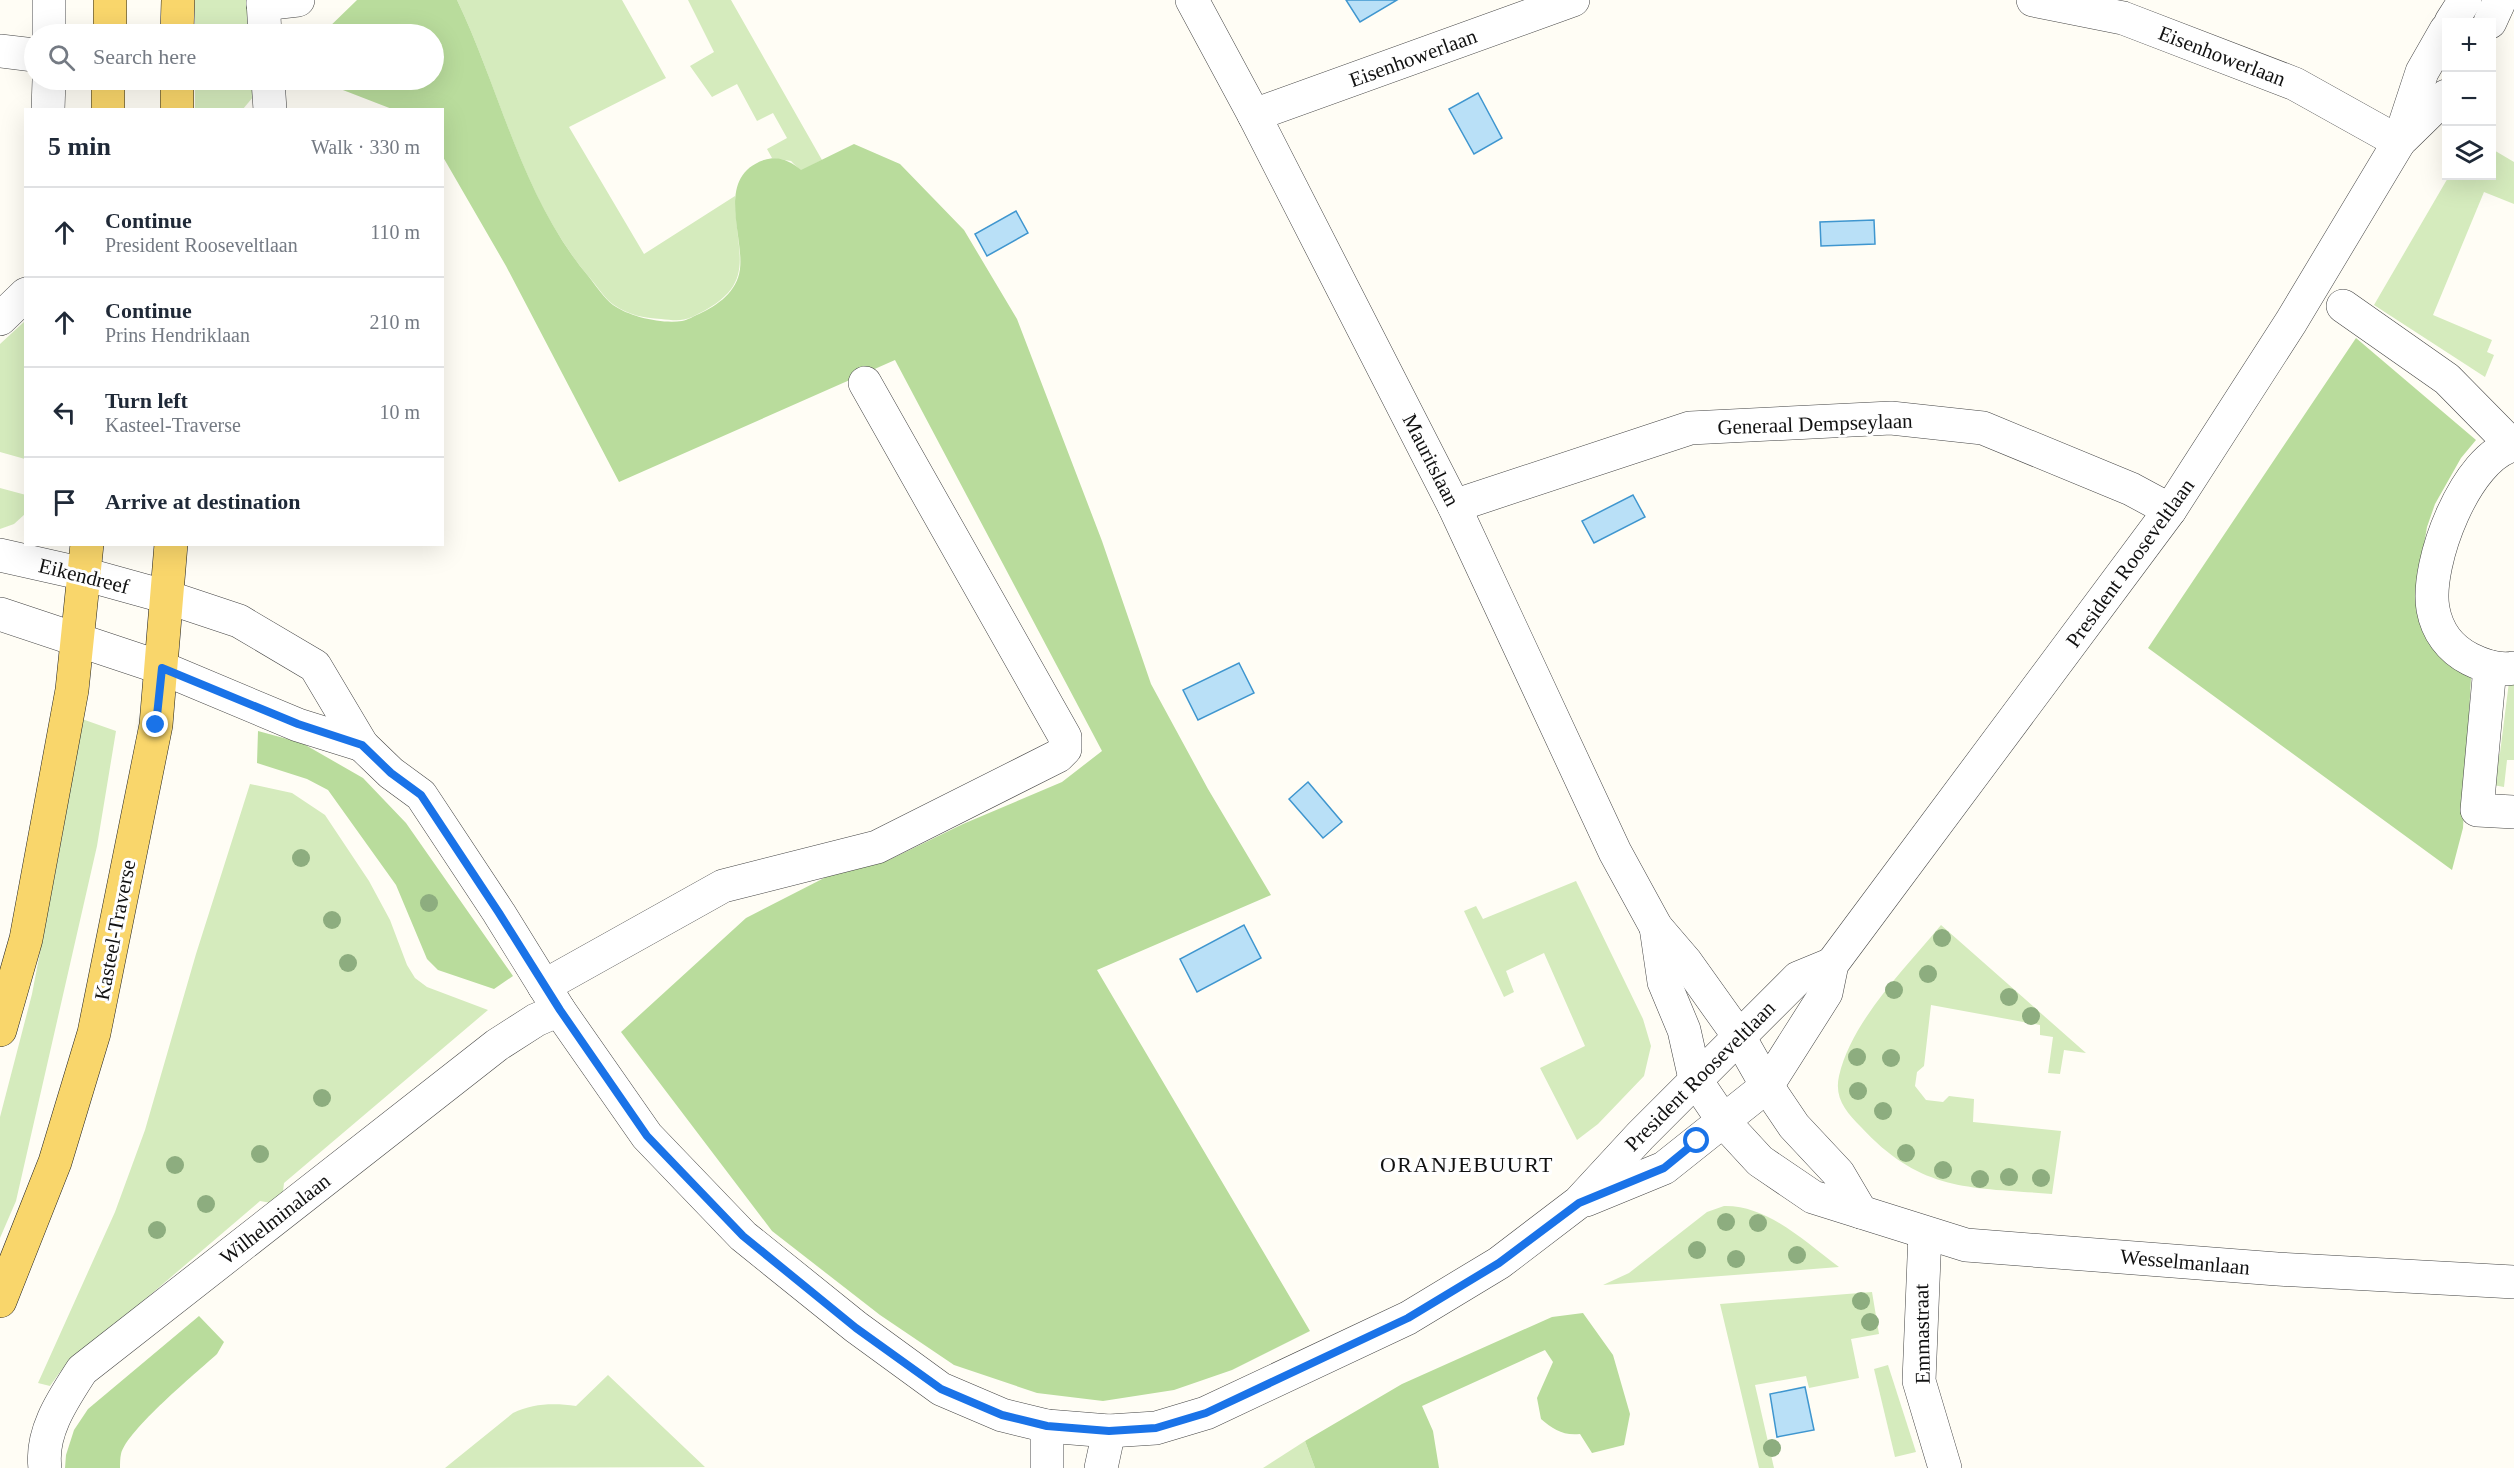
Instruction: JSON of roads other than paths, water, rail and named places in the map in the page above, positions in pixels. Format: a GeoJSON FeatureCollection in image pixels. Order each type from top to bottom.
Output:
{"type":"FeatureCollection","features":[{"type":"Feature","properties":{"kind":"main road"},"geometry":{"type":"LineString","coordinates":[[110,0],[110,24]]}},
{"type":"Feature","properties":{"kind":"main road"},"geometry":{"type":"LineString","coordinates":[[177,24],[178,0]]}},
{"type":"Feature","properties":{"kind":"main road"},"geometry":{"type":"LineString","coordinates":[[108,90],[108,108]]}},
{"type":"Feature","properties":{"kind":"main road"},"geometry":{"type":"LineString","coordinates":[[177,90],[177,108]]}},
{"type":"Feature","properties":{"kind":"main road","name":"Kasteel-Traverse"},"geometry":{"type":"LineString","coordinates":[[0,1301],[55,1162],[94,1033],[156,725],[171,546]]}},
{"type":"Feature","properties":{"kind":"main road"},"geometry":{"type":"LineString","coordinates":[[0,1030],[26,939],[72,690],[85,559]]}},
{"type":"Feature","properties":{"kind":"street"},"geometry":{"type":"LineString","coordinates":[[49,0],[49,24]]}},
{"type":"Feature","properties":{"kind":"street"},"geometry":{"type":"LineString","coordinates":[[264,13],[298,0]]}},
{"type":"Feature","properties":{"kind":"street","name":"Mauritslaan"},"geometry":{"type":"LineString","coordinates":[[1192,0],[1254,115],[1454,506],[1615,852],[1656,927],[1686,962],[1738,1035],[1767,1086]]}},
{"type":"Feature","properties":{"kind":"street","name":"Eisenhowerlaan"},"geometry":{"type":"LineString","coordinates":[[1254,115],[1573,0]]}},
{"type":"Feature","properties":{"kind":"street","name":"Eisenhowerlaan"},"geometry":{"type":"LineString","coordinates":[[2033,0],[2123,18],[2295,84],[2399,142]]}},
{"type":"Feature","properties":{"kind":"street"},"geometry":{"type":"LineString","coordinates":[[2454,18],[2465,0]]}},
{"type":"Feature","properties":{"kind":"street"},"geometry":{"type":"LineString","coordinates":[[2492,18],[2500,0]]}},
{"type":"Feature","properties":{"kind":"street","name":"President Rooseveltlaan"},"geometry":{"type":"LineString","coordinates":[[1579,1203],[1664,1168],[1767,1086],[1826,993],[1832,964],[2170,510],[2291,322],[2399,142],[2422,72],[2442,37]]}},
{"type":"Feature","properties":{"kind":"street"},"geometry":{"type":"LineString","coordinates":[[0,51],[24,54]]}},
{"type":"Feature","properties":{"kind":"street"},"geometry":{"type":"LineString","coordinates":[[48,108],[49,90]]}},
{"type":"Feature","properties":{"kind":"street"},"geometry":{"type":"LineString","coordinates":[[269,90],[270,108]]}},
{"type":"Feature","properties":{"kind":"street","name":"President Rooseveltlaan"},"geometry":{"type":"LineString","coordinates":[[2399,142],[2442,100]]}},
{"type":"Feature","properties":{"kind":"street"},"geometry":{"type":"LineString","coordinates":[[0,319],[24,296]]}},
{"type":"Feature","properties":{"kind":"street"},"geometry":{"type":"LineString","coordinates":[[2343,306],[2447,379],[2513,445],[2490,456],[2467,486],[2447,528],[2433,582],[2433,609],[2443,635],[2460,653],[2502,668],[2477,810],[2514,812]]}},
{"type":"Feature","properties":{"kind":"street","name":"Wilhelminalaan"},"geometry":{"type":"LineString","coordinates":[[45,1468],[43,1451],[60,1404],[82,1370],[497,1045],[536,1020],[552,998],[723,886],[877,847],[1058,756],[1065,749],[1065,737],[865,383]]}},
{"type":"Feature","properties":{"kind":"street","name":"Generaal Dempseylaan"},"geometry":{"type":"LineString","coordinates":[[1454,506],[1690,428],[1891,418],[1983,428],[2131,489],[2170,510]]}},
{"type":"Feature","properties":{"kind":"street","name":"Eikendreef"},"geometry":{"type":"LineString","coordinates":[[0,555],[85,559],[167,597],[239,621],[315,666],[362,745]]}},
{"type":"Feature","properties":{"kind":"street"},"geometry":{"type":"LineString","coordinates":[[0,614],[162,668],[298,724],[362,745]]}},
{"type":"Feature","properties":{"kind":"street","name":"President Rooseveltlaan"},"geometry":{"type":"LineString","coordinates":[[362,745],[391,773],[421,795],[552,998],[647,1136],[743,1236],[856,1328],[941,1389],[1002,1415],[1047,1426],[1109,1431],[1156,1428],[1206,1413],[1408,1318],[1499,1263],[1579,1203],[1695,1079],[1798,978],[1832,964]]}},
{"type":"Feature","properties":{"kind":"street","name":"Mauritslaan"},"geometry":{"type":"LineString","coordinates":[[1656,927],[1664,982],[1684,1030],[1695,1079]]}},
{"type":"Feature","properties":{"kind":"street","name":"Wesselmanlaan"},"geometry":{"type":"LineString","coordinates":[[1695,1079],[1724,1122],[1760,1161],[1813,1197],[1966,1245],[2277,1269],[2514,1282]]}},
{"type":"Feature","properties":{"kind":"street"},"geometry":{"type":"LineString","coordinates":[[1767,1086],[1794,1126],[1838,1173],[1861,1212]]}},
{"type":"Feature","properties":{"kind":"street","name":"Emmastraat"},"geometry":{"type":"LineString","coordinates":[[1924,1233],[1919,1381],[1946,1468]]}},
{"type":"Feature","properties":{"kind":"street"},"geometry":{"type":"LineString","coordinates":[[1047,1426],[1047,1468]]}},
{"type":"Feature","properties":{"kind":"street"},"geometry":{"type":"LineString","coordinates":[[1101,1468],[1109,1431]]}},
{"type":"Feature","properties":{"kind":"water"},"geometry":{"type":"Polygon","coordinates":[[[1346,0],[1397,0],[1360,22],[1346,0]]]}},
{"type":"Feature","properties":{"kind":"water"},"geometry":{"type":"Polygon","coordinates":[[[1478,93],[1502,138],[1474,154],[1449,109],[1478,93]]]}},
{"type":"Feature","properties":{"kind":"water"},"geometry":{"type":"Polygon","coordinates":[[[1016,211],[1028,233],[987,256],[975,234],[1016,211]]]}},
{"type":"Feature","properties":{"kind":"water"},"geometry":{"type":"Polygon","coordinates":[[[1874,220],[1875,244],[1821,246],[1820,222],[1874,220]]]}},
{"type":"Feature","properties":{"kind":"water"},"geometry":{"type":"Polygon","coordinates":[[[1633,495],[1645,517],[1594,543],[1582,521],[1633,495]]]}},
{"type":"Feature","properties":{"kind":"water"},"geometry":{"type":"Polygon","coordinates":[[[1239,663],[1254,693],[1198,720],[1183,690],[1239,663]]]}},
{"type":"Feature","properties":{"kind":"water"},"geometry":{"type":"Polygon","coordinates":[[[1308,782],[1342,822],[1323,838],[1289,799],[1308,782]]]}},
{"type":"Feature","properties":{"kind":"water"},"geometry":{"type":"Polygon","coordinates":[[[1244,925],[1261,958],[1197,992],[1180,959],[1244,925]]]}},
{"type":"Feature","properties":{"kind":"water"},"geometry":{"type":"Polygon","coordinates":[[[1805,1387],[1814,1430],[1777,1437],[1770,1394],[1805,1387]]]}},
{"type":"Feature","properties":{"kind":"district","name":"ORANJEBUURT"},"geometry":{"type":"Point","coordinates":[1467,1164]}}]}
